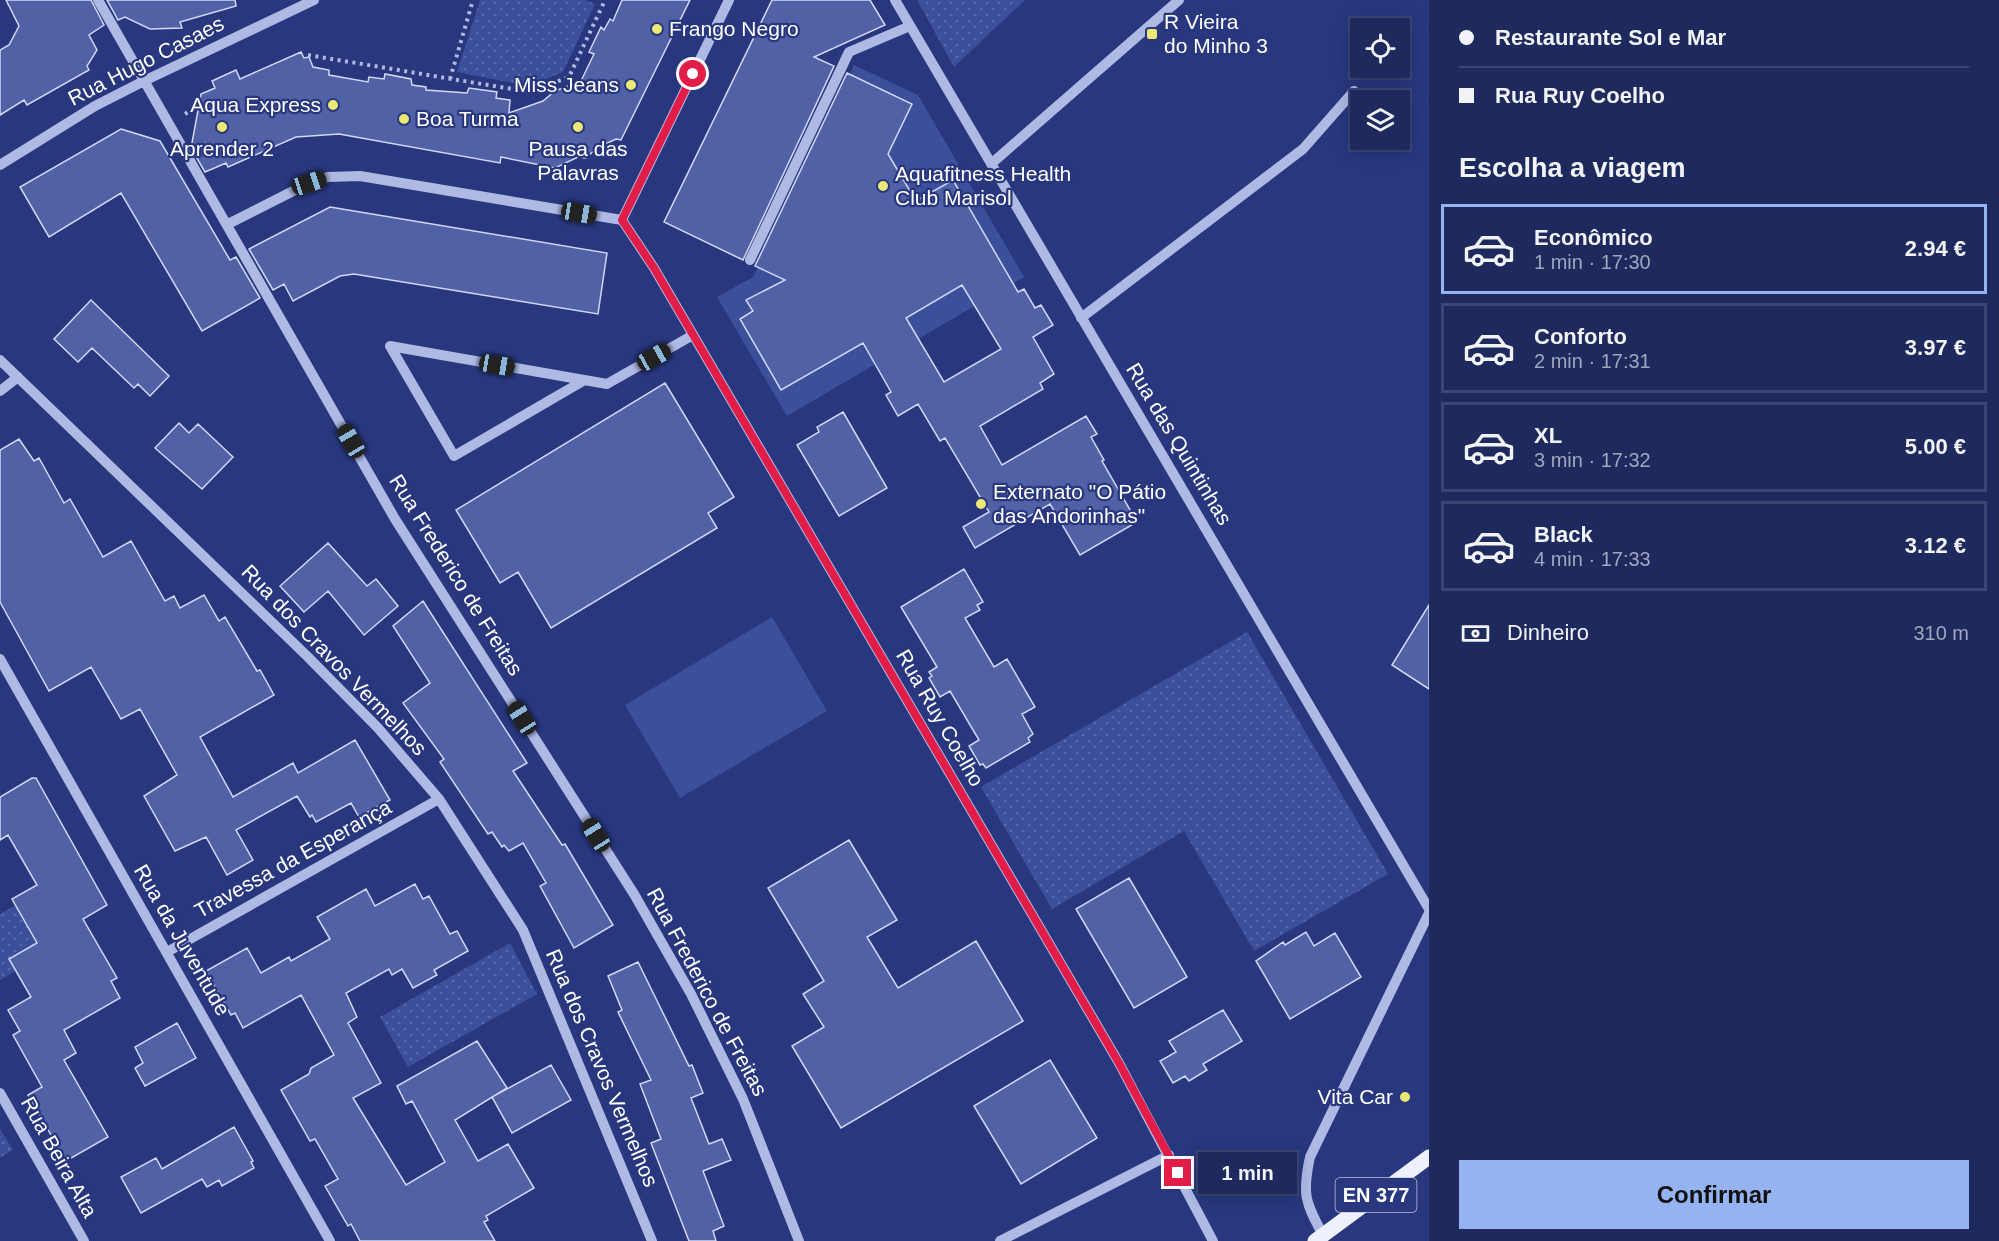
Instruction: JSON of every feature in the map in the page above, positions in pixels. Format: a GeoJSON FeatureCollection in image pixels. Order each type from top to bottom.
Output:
{"type":"FeatureCollection","features":[{"type":"Feature","properties":{"kind":"main road","name":"EN 377"},"geometry":{"type":"LineString","coordinates":[[1319,1238],[1429,1157]]}},
{"type":"Feature","properties":{"kind":"street","name":"Rua Frederico de Freitas"},"geometry":{"type":"LineString","coordinates":[[98,0],[395,519],[634,894],[691,994],[743,1099],[799,1241]]}},
{"type":"Feature","properties":{"kind":"street","name":"Rua Hugo Casaes"},"geometry":{"type":"LineString","coordinates":[[0,165],[95,106],[314,0]]}},
{"type":"Feature","properties":{"kind":"street"},"geometry":{"type":"LineString","coordinates":[[228,224],[309,183],[328,177],[360,176],[622,220],[729,0]]}},
{"type":"Feature","properties":{"kind":"street","name":"Rua das Quintinhas"},"geometry":{"type":"LineString","coordinates":[[895,0],[1429,911],[1310,1157],[1303,1188],[1319,1238]]}},
{"type":"Feature","properties":{"kind":"street"},"geometry":{"type":"LineString","coordinates":[[991,164],[1179,0]]}},
{"type":"Feature","properties":{"kind":"street"},"geometry":{"type":"LineString","coordinates":[[750,260],[849,52],[910,26]]}},
{"type":"Feature","properties":{"kind":"street"},"geometry":{"type":"LineString","coordinates":[[1081,318],[1303,150],[1350,96]]}},
{"type":"Feature","properties":{"kind":"street","name":"Rua Ruy Coelho"},"geometry":{"type":"LineString","coordinates":[[622,220],[693,335],[1119,1063],[1213,1241]]}},
{"type":"Feature","properties":{"kind":"street"},"geometry":{"type":"LineString","coordinates":[[583,381],[453,456],[390,346],[607,384],[693,335]]}},
{"type":"Feature","properties":{"kind":"street","name":"Rua dos Cravos Vermelhos"},"geometry":{"type":"LineString","coordinates":[[0,360],[315,664],[378,728],[439,800],[523,930],[652,1241]]}},
{"type":"Feature","properties":{"kind":"street"},"geometry":{"type":"LineString","coordinates":[[0,391],[18,377]]}},
{"type":"Feature","properties":{"kind":"street","name":"Rua da Juventude"},"geometry":{"type":"LineString","coordinates":[[0,659],[330,1241]]}},
{"type":"Feature","properties":{"kind":"street","name":"Travessa da Esperança"},"geometry":{"type":"LineString","coordinates":[[166,952],[439,800]]}},
{"type":"Feature","properties":{"kind":"street","name":"Rua Beira Alta"},"geometry":{"type":"LineString","coordinates":[[0,1093],[84,1241]]}},
{"type":"Feature","properties":{"kind":"street"},"geometry":{"type":"LineString","coordinates":[[1000,1241],[1168,1155]]}},
{"type":"Feature","properties":{"kind":"path"},"geometry":{"type":"LineString","coordinates":[[450,79],[473,0]]}},
{"type":"Feature","properties":{"kind":"path"},"geometry":{"type":"LineString","coordinates":[[308,55],[530,92],[569,77],[603,0]]}},
{"type":"Feature","properties":{"kind":"shaded area"},"geometry":{"type":"Polygon","coordinates":[[[480,0],[585,0],[595,4],[563,72],[529,86],[457,72],[480,0]]]}},
{"type":"Feature","properties":{"kind":"shaded area"},"geometry":{"type":"Polygon","coordinates":[[[917,0],[1025,0],[954,67],[917,0]]]}},
{"type":"Feature","properties":{"kind":"shaded area","name":"Aquafitness Health Club Marisol"},"geometry":{"type":"Polygon","coordinates":[[[854,65],[918,95],[1024,277],[787,416],[717,297],[753,277],[854,65]]]}},
{"type":"Feature","properties":{"kind":"shaded area"},"geometry":{"type":"Polygon","coordinates":[[[772,617],[827,711],[680,798],[625,705],[772,617]]]}},
{"type":"Feature","properties":{"kind":"shaded area"},"geometry":{"type":"Polygon","coordinates":[[[1247,632],[1388,874],[1254,951],[1184,831],[1052,909],[981,787],[1247,632]]]}},
{"type":"Feature","properties":{"kind":"shaded area"},"geometry":{"type":"Polygon","coordinates":[[[16,905],[44,955],[0,980],[0,914],[16,905]]]}},
{"type":"Feature","properties":{"kind":"shaded area"},"geometry":{"type":"Polygon","coordinates":[[[510,943],[537,994],[408,1067],[380,1017],[510,943]]]}},
{"type":"Feature","properties":{"kind":"shaded area"},"geometry":{"type":"Polygon","coordinates":[[[0,1129],[13,1150],[0,1158],[0,1129]]]}},
{"type":"Feature","properties":{"kind":"building"},"geometry":{"type":"Polygon","coordinates":[[[6,0],[91,0],[104,25],[89,35],[97,50],[87,66],[89,70],[27,105],[24,100],[0,115],[0,50],[9,45],[19,26],[6,0]]]}},
{"type":"Feature","properties":{"kind":"building"},"geometry":{"type":"Polygon","coordinates":[[[107,0],[235,0],[236,6],[180,22],[182,28],[150,29],[125,17],[118,20],[107,0]]]}},
{"type":"Feature","properties":{"kind":"building"},"geometry":{"type":"Polygon","coordinates":[[[622,0],[690,0],[621,140],[616,139],[597,148],[586,158],[578,157],[555,168],[501,157],[500,163],[339,134],[296,137],[228,167],[226,163],[205,172],[191,148],[201,94],[215,88],[212,81],[236,70],[240,79],[301,52],[304,58],[309,57],[313,67],[329,70],[329,75],[368,82],[369,77],[384,79],[385,74],[411,79],[412,85],[426,87],[426,90],[467,93],[469,88],[497,92],[496,98],[510,100],[509,113],[543,101],[555,91],[581,81],[594,54],[589,52],[601,27],[604,30],[610,19],[613,21],[622,0]]]}},
{"type":"Feature","properties":{"kind":"building"},"geometry":{"type":"Polygon","coordinates":[[[772,0],[870,0],[885,25],[814,57],[834,66],[743,260],[664,222],[772,0]]]}},
{"type":"Feature","properties":{"kind":"building","name":"Aquafitness Health Club Marisol"},"geometry":{"type":"Polygon","coordinates":[[[847,73],[912,104],[888,154],[916,201],[953,180],[1018,292],[1024,289],[1035,308],[1041,305],[1053,325],[1033,337],[1054,374],[1040,383],[1043,389],[980,426],[1002,465],[1086,416],[1097,434],[1091,437],[1104,460],[1102,461],[1137,522],[1080,555],[1050,504],[975,548],[963,527],[989,512],[945,438],[940,441],[918,404],[898,416],[886,395],[891,392],[863,343],[781,390],[740,319],[753,311],[746,300],[785,280],[755,266],[847,73]],[[962,285],[906,318],[944,382],[1001,349],[962,285]]]}},
{"type":"Feature","properties":{"kind":"building"},"geometry":{"type":"Polygon","coordinates":[[[121,129],[160,141],[230,260],[236,257],[260,298],[202,331],[121,193],[49,237],[20,187],[121,129]]]}},
{"type":"Feature","properties":{"kind":"building"},"geometry":{"type":"Polygon","coordinates":[[[330,207],[607,253],[598,314],[354,274],[340,276],[293,301],[284,284],[273,290],[249,249],[330,207]]]}},
{"type":"Feature","properties":{"kind":"building"},"geometry":{"type":"Polygon","coordinates":[[[91,300],[169,376],[150,396],[138,384],[134,388],[92,348],[78,362],[54,339],[91,300]]]}},
{"type":"Feature","properties":{"kind":"building"},"geometry":{"type":"Polygon","coordinates":[[[665,383],[734,497],[708,513],[717,528],[551,628],[518,572],[500,583],[456,510],[665,383]]]}},
{"type":"Feature","properties":{"kind":"building"},"geometry":{"type":"Polygon","coordinates":[[[843,412],[887,488],[839,516],[797,445],[819,432],[817,427],[843,412]]]}},
{"type":"Feature","properties":{"kind":"building"},"geometry":{"type":"Polygon","coordinates":[[[179,423],[189,433],[198,424],[233,457],[202,489],[155,448],[179,423]]]}},
{"type":"Feature","properties":{"kind":"building"},"geometry":{"type":"Polygon","coordinates":[[[19,439],[34,461],[39,458],[64,503],[70,499],[103,557],[131,541],[165,601],[174,596],[180,608],[204,595],[219,621],[225,617],[257,671],[260,670],[274,695],[200,737],[233,797],[293,763],[298,773],[355,740],[390,800],[359,817],[351,803],[316,822],[312,815],[310,817],[297,796],[236,830],[253,860],[227,875],[206,837],[175,851],[144,796],[177,775],[140,709],[121,719],[91,667],[49,691],[0,602],[0,450],[19,439]]]}},
{"type":"Feature","properties":{"kind":"building"},"geometry":{"type":"Polygon","coordinates":[[[328,543],[367,586],[376,579],[398,606],[364,635],[328,591],[304,612],[280,586],[328,543]]]}},
{"type":"Feature","properties":{"kind":"building"},"geometry":{"type":"Polygon","coordinates":[[[964,569],[983,602],[977,605],[980,610],[965,618],[994,667],[1007,659],[1035,707],[1022,714],[1033,734],[1028,738],[1030,742],[986,768],[983,764],[980,765],[969,746],[979,740],[950,691],[940,697],[929,678],[932,676],[929,672],[937,667],[901,607],[964,569]]]}},
{"type":"Feature","properties":{"kind":"building"},"geometry":{"type":"Polygon","coordinates":[[[423,601],[527,763],[513,771],[562,845],[565,844],[613,925],[574,948],[540,886],[546,883],[523,843],[509,851],[504,845],[502,847],[492,832],[488,834],[440,762],[444,759],[403,703],[430,683],[393,626],[423,601]]]}},
{"type":"Feature","properties":{"kind":"building"},"geometry":{"type":"Polygon","coordinates":[[[1429,605],[1429,689],[1392,665],[1429,605]]]}},
{"type":"Feature","properties":{"kind":"building"},"geometry":{"type":"Polygon","coordinates":[[[32,778],[36,778],[107,905],[83,919],[117,978],[111,981],[120,998],[64,1030],[76,1053],[64,1060],[108,1137],[66,1161],[28,1095],[42,1087],[13,1035],[20,1031],[8,1010],[31,997],[9,959],[37,943],[12,899],[37,885],[8,835],[0,840],[0,797],[32,778]]]}},
{"type":"Feature","properties":{"kind":"building"},"geometry":{"type":"Polygon","coordinates":[[[849,840],[897,920],[867,937],[898,988],[976,941],[1023,1021],[841,1128],[792,1046],[824,1027],[803,994],[824,981],[768,888],[849,840]]]}},
{"type":"Feature","properties":{"kind":"building"},"geometry":{"type":"Polygon","coordinates":[[[1129,878],[1187,977],[1134,1008],[1076,909],[1129,878]]]}},
{"type":"Feature","properties":{"kind":"building"},"geometry":{"type":"Polygon","coordinates":[[[415,884],[423,899],[429,896],[450,934],[457,931],[468,951],[434,970],[437,975],[413,988],[402,969],[392,975],[389,969],[346,993],[357,1017],[348,1023],[381,1083],[353,1098],[406,1185],[445,1162],[412,1101],[406,1104],[397,1086],[477,1041],[507,1088],[455,1120],[478,1161],[508,1144],[534,1188],[486,1216],[488,1220],[484,1222],[495,1241],[360,1241],[351,1224],[348,1226],[325,1186],[338,1179],[315,1139],[310,1141],[281,1090],[309,1074],[311,1068],[334,1055],[301,995],[243,1028],[235,1013],[231,1015],[206,971],[247,948],[261,973],[289,957],[291,961],[330,939],[317,917],[366,889],[375,906],[415,884]]]}},
{"type":"Feature","properties":{"kind":"building"},"geometry":{"type":"Polygon","coordinates":[[[1306,932],[1314,946],[1335,933],[1361,977],[1290,1019],[1256,961],[1283,942],[1285,945],[1306,932]]]}},
{"type":"Feature","properties":{"kind":"building"},"geometry":{"type":"Polygon","coordinates":[[[638,962],[689,1066],[692,1065],[703,1093],[691,1098],[709,1144],[722,1139],[731,1160],[703,1171],[724,1226],[713,1231],[716,1241],[689,1241],[651,1143],[661,1139],[640,1084],[651,1080],[618,1012],[622,1010],[608,976],[638,962]]]}},
{"type":"Feature","properties":{"kind":"building"},"geometry":{"type":"Polygon","coordinates":[[[1223,1010],[1242,1041],[1203,1064],[1207,1070],[1189,1081],[1185,1076],[1173,1083],[1160,1061],[1176,1052],[1169,1041],[1223,1010]]]}},
{"type":"Feature","properties":{"kind":"building"},"geometry":{"type":"Polygon","coordinates":[[[177,1023],[196,1058],[145,1086],[135,1068],[143,1063],[135,1047],[177,1023]]]}},
{"type":"Feature","properties":{"kind":"building"},"geometry":{"type":"Polygon","coordinates":[[[1050,1060],[1097,1138],[1021,1184],[974,1106],[1050,1060]]]}},
{"type":"Feature","properties":{"kind":"building"},"geometry":{"type":"Polygon","coordinates":[[[551,1065],[571,1100],[512,1133],[492,1097],[551,1065]]]}},
{"type":"Feature","properties":{"kind":"building"},"geometry":{"type":"Polygon","coordinates":[[[234,1127],[253,1161],[251,1162],[254,1168],[222,1186],[219,1180],[207,1187],[202,1179],[141,1213],[121,1177],[156,1158],[162,1169],[234,1127]]]}},
{"type":"Feature","properties":{"kind":"place","name":"Frango Negro"},"geometry":{"type":"Point","coordinates":[657,29]}},
{"type":"Feature","properties":{"kind":"place","name":"R Vieira do Minho 3"},"geometry":{"type":"Point","coordinates":[1152,34]}},
{"type":"Feature","properties":{"kind":"place","name":"Miss Jeans"},"geometry":{"type":"Point","coordinates":[631,85]}},
{"type":"Feature","properties":{"kind":"place","name":"Aqua Express"},"geometry":{"type":"Point","coordinates":[333,105]}},
{"type":"Feature","properties":{"kind":"place","name":"Boa Turma"},"geometry":{"type":"Point","coordinates":[404,119]}},
{"type":"Feature","properties":{"kind":"place","name":"Aprender 2"},"geometry":{"type":"Point","coordinates":[222,127]}},
{"type":"Feature","properties":{"kind":"place","name":"Pausa das Palavras"},"geometry":{"type":"Point","coordinates":[578,127]}},
{"type":"Feature","properties":{"kind":"place","name":"Aquafitness Health Club Marisol"},"geometry":{"type":"Point","coordinates":[883,186]}},
{"type":"Feature","properties":{"kind":"place","name":"Externato \"O Pátio das Andorinhas\""},"geometry":{"type":"Point","coordinates":[981,504]}},
{"type":"Feature","properties":{"kind":"place","name":"Vita Car"},"geometry":{"type":"Point","coordinates":[1405,1097]}},
{"type":"Feature","properties":{"kind":"route"},"geometry":{"type":"LineString","coordinates":[[693,74],[622,220],[654,268],[1119,1063],[1178,1173]]}}]}
